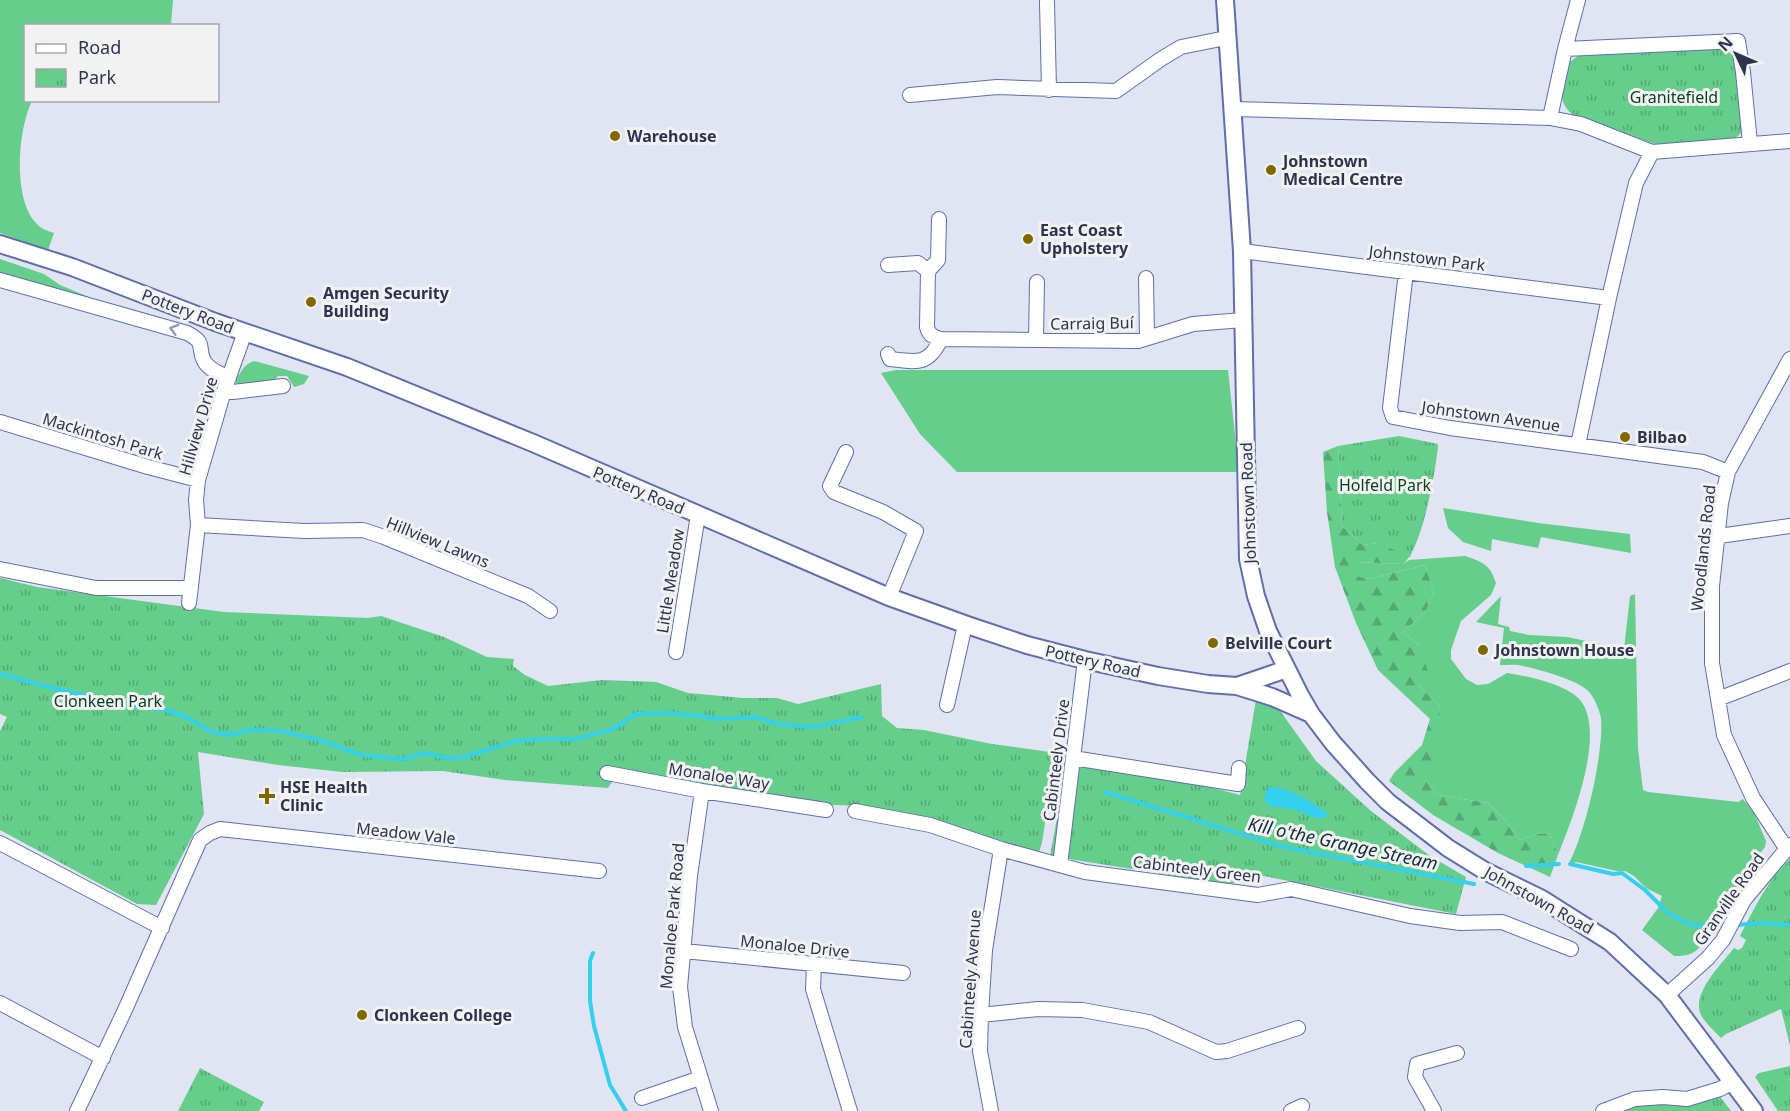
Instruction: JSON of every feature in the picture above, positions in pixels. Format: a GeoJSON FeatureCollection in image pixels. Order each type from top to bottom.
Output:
{"type":"FeatureCollection","features":[{"type":"Feature","properties":{"kind":"street","name":"Johnstown Road"},"geometry":{"type":"LineString","coordinates":[[1225,0],[1242,251],[1248,560],[1262,615],[1287,669],[1311,714],[1333,743],[1388,802],[1458,855],[1542,899],[1603,937],[1667,995],[1754,1111]]}},
{"type":"Feature","properties":{"kind":"street"},"geometry":{"type":"LineString","coordinates":[[1551,118],[1578,0]]}},
{"type":"Feature","properties":{"kind":"street"},"geometry":{"type":"LineString","coordinates":[[1047,2],[1049,90]]}},
{"type":"Feature","properties":{"kind":"street"},"geometry":{"type":"LineString","coordinates":[[910,95],[997,87],[1116,91],[1181,47],[1226,38]]}},
{"type":"Feature","properties":{"kind":"street"},"geometry":{"type":"LineString","coordinates":[[1565,49],[1738,41],[1750,143]]}},
{"type":"Feature","properties":{"kind":"street"},"geometry":{"type":"LineString","coordinates":[[1233,109],[1551,118],[1581,124],[1652,152],[1790,141]]}},
{"type":"Feature","properties":{"kind":"street"},"geometry":{"type":"LineString","coordinates":[[1578,446],[1636,183],[1652,152]]}},
{"type":"Feature","properties":{"kind":"street"},"geometry":{"type":"LineString","coordinates":[[888,354],[890,359],[923,360],[932,356],[941,339],[934,338],[927,327],[928,271],[938,260],[939,219]]}},
{"type":"Feature","properties":{"kind":"street","name":"Pottery Road"},"geometry":{"type":"LineString","coordinates":[[0,244],[72,267],[245,332],[347,367],[532,443],[890,597],[965,625],[1027,645],[1158,676],[1237,686],[1287,669]]}},
{"type":"Feature","properties":{"kind":"street","name":"Johnstown Park"},"geometry":{"type":"LineString","coordinates":[[1242,251],[1609,298]]}},
{"type":"Feature","properties":{"kind":"street"},"geometry":{"type":"LineString","coordinates":[[888,265],[918,263],[928,271]]}},
{"type":"Feature","properties":{"kind":"street","name":"Johnstown Avenue"},"geometry":{"type":"LineString","coordinates":[[1406,272],[1390,408],[1393,417],[1450,428],[1702,462],[1728,472]]}},
{"type":"Feature","properties":{"kind":"street","name":"Carraig Buí"},"geometry":{"type":"LineString","coordinates":[[941,339],[1135,341],[1151,335],[1146,278]]}},
{"type":"Feature","properties":{"kind":"street"},"geometry":{"type":"LineString","coordinates":[[0,280],[187,333],[196,338],[201,346],[204,361],[233,392],[283,386]]}},
{"type":"Feature","properties":{"kind":"street","name":"Carraig Buí"},"geometry":{"type":"LineString","coordinates":[[1036,340],[1037,282]]}},
{"type":"Feature","properties":{"kind":"street"},"geometry":{"type":"LineString","coordinates":[[1151,335],[1193,324],[1243,320]]}},
{"type":"Feature","properties":{"kind":"street","name":"Hillview Drive"},"geometry":{"type":"LineString","coordinates":[[189,603],[198,525],[196,500],[198,480],[245,332]]}},
{"type":"Feature","properties":{"kind":"street","name":"Woodlands Road"},"geometry":{"type":"LineString","coordinates":[[1788,846],[1753,798],[1724,735],[1712,663],[1712,597],[1721,503],[1728,472],[1790,359]]}},
{"type":"Feature","properties":{"kind":"street","name":"Mackintosh Park"},"geometry":{"type":"LineString","coordinates":[[0,422],[198,480]]}},
{"type":"Feature","properties":{"kind":"street"},"geometry":{"type":"LineString","coordinates":[[846,452],[830,486],[834,492],[883,512],[916,531],[890,597]]}},
{"type":"Feature","properties":{"kind":"street","name":"Little Meadow"},"geometry":{"type":"LineString","coordinates":[[676,652],[698,515]]}},
{"type":"Feature","properties":{"kind":"street","name":"Hillview Lawns"},"geometry":{"type":"LineString","coordinates":[[198,525],[305,531],[363,530],[528,596],[550,611]]}},
{"type":"Feature","properties":{"kind":"street"},"geometry":{"type":"LineString","coordinates":[[1719,536],[1790,526]]}},
{"type":"Feature","properties":{"kind":"street"},"geometry":{"type":"LineString","coordinates":[[0,569],[96,588],[190,588]]}},
{"type":"Feature","properties":{"kind":"street"},"geometry":{"type":"LineString","coordinates":[[947,705],[965,625]]}},
{"type":"Feature","properties":{"kind":"street","name":"Cabinteely Drive"},"geometry":{"type":"LineString","coordinates":[[1060,865],[1085,660]]}},
{"type":"Feature","properties":{"kind":"street"},"geometry":{"type":"LineString","coordinates":[[1718,699],[1790,671]]}},
{"type":"Feature","properties":{"kind":"street"},"geometry":{"type":"LineString","coordinates":[[1237,686],[1272,697],[1311,714]]}},
{"type":"Feature","properties":{"kind":"street"},"geometry":{"type":"LineString","coordinates":[[1073,758],[1238,784],[1239,768]]}},
{"type":"Feature","properties":{"kind":"street","name":"Monaloe Way"},"geometry":{"type":"LineString","coordinates":[[607,773],[702,791],[826,810]]}},
{"type":"Feature","properties":{"kind":"street","name":"Monaloe Park Road"},"geometry":{"type":"LineString","coordinates":[[702,791],[690,876],[680,987],[685,1027],[711,1111]]}},
{"type":"Feature","properties":{"kind":"street","name":"Cabinteely Green"},"geometry":{"type":"LineString","coordinates":[[855,811],[930,825],[1001,849],[1085,872],[1258,895],[1291,889],[1410,916],[1460,923],[1502,922],[1571,949]]}},
{"type":"Feature","properties":{"kind":"street","name":"Meadow Vale"},"geometry":{"type":"LineString","coordinates":[[77,1111],[200,840],[210,833],[220,829],[599,871]]}},
{"type":"Feature","properties":{"kind":"street"},"geometry":{"type":"LineString","coordinates":[[0,843],[162,928]]}},
{"type":"Feature","properties":{"kind":"street","name":"Granville Road"},"geometry":{"type":"LineString","coordinates":[[1667,995],[1708,958],[1723,940],[1756,884],[1788,846]]}},
{"type":"Feature","properties":{"kind":"street","name":"Cabinteely Avenue"},"geometry":{"type":"LineString","coordinates":[[992,1111],[980,1051],[981,1015],[985,950],[1001,849]]}},
{"type":"Feature","properties":{"kind":"street","name":"Monaloe Drive"},"geometry":{"type":"LineString","coordinates":[[684,951],[903,973]]}},
{"type":"Feature","properties":{"kind":"street"},"geometry":{"type":"LineString","coordinates":[[814,965],[813,989],[850,1111]]}},
{"type":"Feature","properties":{"kind":"street"},"geometry":{"type":"LineString","coordinates":[[0,1003],[103,1058]]}},
{"type":"Feature","properties":{"kind":"street"},"geometry":{"type":"LineString","coordinates":[[981,1015],[1038,1008],[1082,1010],[1149,1022],[1216,1052],[1227,1051],[1298,1028]]}},
{"type":"Feature","properties":{"kind":"street"},"geometry":{"type":"LineString","coordinates":[[1434,1111],[1415,1077],[1417,1064],[1457,1053]]}},
{"type":"Feature","properties":{"kind":"street"},"geometry":{"type":"LineString","coordinates":[[642,1098],[700,1078]]}},
{"type":"Feature","properties":{"kind":"street"},"geometry":{"type":"LineString","coordinates":[[1603,1111],[1635,1100],[1663,1097],[1687,1099],[1720,1089],[1733,1082]]}},
{"type":"Feature","properties":{"kind":"green space"},"geometry":{"type":"Polygon","coordinates":[[[0,0],[173,0],[171,24],[24,24],[24,102],[32,102],[23,129],[21,182],[29,213],[39,226],[54,233],[48,250],[0,233],[0,0]]]}},
{"type":"Feature","properties":{"kind":"green space","name":"Granitefield"},"geometry":{"type":"Polygon","coordinates":[[[1721,49],[1736,59],[1743,130],[1731,141],[1655,144],[1572,114],[1563,103],[1562,84],[1567,64],[1578,56],[1721,49]]]}},
{"type":"Feature","properties":{"kind":"green space"},"geometry":{"type":"Polygon","coordinates":[[[0,259],[44,274],[60,285],[94,299],[0,273],[0,259]]]}},
{"type":"Feature","properties":{"kind":"green space"},"geometry":{"type":"Polygon","coordinates":[[[254,361],[309,376],[304,384],[294,387],[287,376],[278,376],[273,382],[240,385],[235,382],[245,367],[254,361]]]}},
{"type":"Feature","properties":{"kind":"green space"},"geometry":{"type":"Polygon","coordinates":[[[896,370],[1228,370],[1239,472],[957,472],[920,434],[881,373],[896,370]]]}},
{"type":"Feature","properties":{"kind":"green space","name":"Holfeld Park"},"geometry":{"type":"Polygon","coordinates":[[[1399,436],[1438,444],[1428,501],[1410,557],[1378,543],[1363,545],[1342,526],[1338,446],[1399,436]]]}},
{"type":"Feature","properties":{"kind":"green space"},"geometry":{"type":"Polygon","coordinates":[[[1438,444],[1427,508],[1410,556],[1403,564],[1357,562],[1357,576],[1369,579],[1425,565],[1434,592],[1426,611],[1403,632],[1420,646],[1428,672],[1418,685],[1440,706],[1437,738],[1425,780],[1438,795],[1488,803],[1507,822],[1519,840],[1536,834],[1550,833],[1558,855],[1550,877],[1498,853],[1433,815],[1389,781],[1422,745],[1430,719],[1378,670],[1356,623],[1335,567],[1327,512],[1323,452],[1338,446],[1342,526],[1363,545],[1378,543],[1438,444]]]}},
{"type":"Feature","properties":{"kind":"green space"},"geometry":{"type":"Polygon","coordinates":[[[1443,508],[1630,534],[1631,553],[1541,537],[1538,548],[1492,539],[1491,551],[1463,542],[1448,528],[1443,508]]]}},
{"type":"Feature","properties":{"kind":"green space"},"geometry":{"type":"Polygon","coordinates":[[[1465,556],[1485,565],[1496,583],[1491,595],[1461,621],[1451,650],[1451,659],[1466,679],[1477,685],[1488,684],[1507,673],[1546,682],[1574,694],[1587,714],[1590,733],[1589,754],[1578,799],[1558,855],[1550,833],[1536,834],[1519,840],[1507,822],[1488,803],[1438,795],[1425,780],[1440,706],[1418,685],[1420,646],[1403,632],[1426,611],[1434,592],[1425,565],[1369,579],[1357,576],[1356,562],[1403,564],[1409,560],[1465,556]]]}},
{"type":"Feature","properties":{"kind":"green space","name":"Clonkeen Park"},"geometry":{"type":"Polygon","coordinates":[[[0,578],[37,587],[224,612],[368,618],[381,616],[444,637],[487,657],[514,659],[513,666],[525,675],[548,686],[602,680],[656,682],[688,693],[743,698],[777,698],[798,704],[881,684],[882,716],[897,728],[924,730],[992,744],[1057,753],[1042,843],[1039,852],[911,815],[858,806],[831,805],[620,769],[608,788],[505,780],[443,771],[342,772],[278,765],[198,752],[204,814],[156,905],[137,904],[0,830],[0,731],[7,717],[0,714],[0,578]]]}},
{"type":"Feature","properties":{"kind":"green space"},"geometry":{"type":"Polygon","coordinates":[[[1635,594],[1638,749],[1643,790],[1738,802],[1743,799],[1755,815],[1766,841],[1765,847],[1747,870],[1704,942],[1695,952],[1684,956],[1674,956],[1642,930],[1658,908],[1662,896],[1646,888],[1625,871],[1576,862],[1568,865],[1587,815],[1600,752],[1601,718],[1592,696],[1578,684],[1559,676],[1520,665],[1500,665],[1504,628],[1476,622],[1501,596],[1498,624],[1509,627],[1510,631],[1529,635],[1567,637],[1624,649],[1630,596],[1635,594]]]}},
{"type":"Feature","properties":{"kind":"green space"},"geometry":{"type":"Polygon","coordinates":[[[1258,688],[1273,701],[1316,761],[1371,811],[1430,856],[1466,877],[1456,914],[1264,876],[1226,884],[1050,856],[1067,776],[1081,765],[1190,782],[1240,795],[1258,688]]]}},
{"type":"Feature","properties":{"kind":"green space"},"geometry":{"type":"Polygon","coordinates":[[[1790,859],[1790,1045],[1781,1009],[1721,1038],[1702,1017],[1699,1008],[1703,990],[1734,948],[1738,950],[1742,948],[1746,940],[1740,936],[1756,905],[1768,885],[1790,859]]]}},
{"type":"Feature","properties":{"kind":"green space"},"geometry":{"type":"Polygon","coordinates":[[[1790,1066],[1790,1111],[1778,1111],[1755,1077],[1759,1073],[1790,1066]]]}},
{"type":"Feature","properties":{"kind":"green space"},"geometry":{"type":"Polygon","coordinates":[[[200,1068],[264,1102],[259,1111],[178,1111],[200,1068]]]}},
{"type":"Feature","properties":{"kind":"green space"},"geometry":{"type":"Polygon","coordinates":[[[1719,1095],[1731,1111],[1617,1111],[1647,1102],[1719,1095]]]}},
{"type":"Feature","properties":{"kind":"water"},"geometry":{"type":"Polygon","coordinates":[[[1271,787],[1294,793],[1328,813],[1324,818],[1316,818],[1296,810],[1270,806],[1264,800],[1266,791],[1271,787]]]}},
{"type":"Feature","properties":{"kind":"waterway"},"geometry":{"type":"LineString","coordinates":[[0,674],[138,707],[166,710],[186,717],[212,732],[229,735],[251,730],[281,731],[323,741],[361,755],[403,759],[426,753],[447,758],[464,757],[515,741],[577,739],[613,729],[636,714],[666,713],[714,719],[755,717],[778,724],[814,727],[862,717]]}},
{"type":"Feature","properties":{"kind":"waterway","name":"Kill o'the Grange Stream"},"geometry":{"type":"LineString","coordinates":[[1105,792],[1280,846],[1474,884]]}},
{"type":"Feature","properties":{"kind":"waterway","name":"Kill o'the Grange Stream"},"geometry":{"type":"LineString","coordinates":[[1526,866],[1559,864]]}},
{"type":"Feature","properties":{"kind":"waterway","name":"Kill o'the Grange Stream"},"geometry":{"type":"LineString","coordinates":[[1570,864],[1613,874],[1622,873],[1645,890],[1668,913],[1691,925],[1728,925]]}},
{"type":"Feature","properties":{"kind":"waterway","name":"Kill o'the Grange Stream"},"geometry":{"type":"LineString","coordinates":[[1735,925],[1764,923],[1790,925]]}},
{"type":"Feature","properties":{"kind":"waterway"},"geometry":{"type":"LineString","coordinates":[[593,953],[590,961],[590,1001],[594,1026],[610,1085],[626,1111]]}},
{"type":"Feature","properties":{"kind":"place","name":"Warehouse"},"geometry":{"type":"Point","coordinates":[615,136]}},
{"type":"Feature","properties":{"kind":"place","name":"Johnstown Medical Centre"},"geometry":{"type":"Point","coordinates":[1271,170]}},
{"type":"Feature","properties":{"kind":"place","name":"East Coast Upholstery"},"geometry":{"type":"Point","coordinates":[1028,239]}},
{"type":"Feature","properties":{"kind":"place","name":"Amgen Security Building"},"geometry":{"type":"Point","coordinates":[311,302]}},
{"type":"Feature","properties":{"kind":"place","name":"Bilbao"},"geometry":{"type":"Point","coordinates":[1625,437]}},
{"type":"Feature","properties":{"kind":"place","name":"Belville Court"},"geometry":{"type":"Point","coordinates":[1213,643]}},
{"type":"Feature","properties":{"kind":"place","name":"Johnstown House"},"geometry":{"type":"Point","coordinates":[1483,650]}},
{"type":"Feature","properties":{"kind":"place","name":"HSE Health Clinic"},"geometry":{"type":"Point","coordinates":[267,796]}},
{"type":"Feature","properties":{"kind":"place","name":"Clonkeen College"},"geometry":{"type":"Point","coordinates":[362,1015]}}]}
